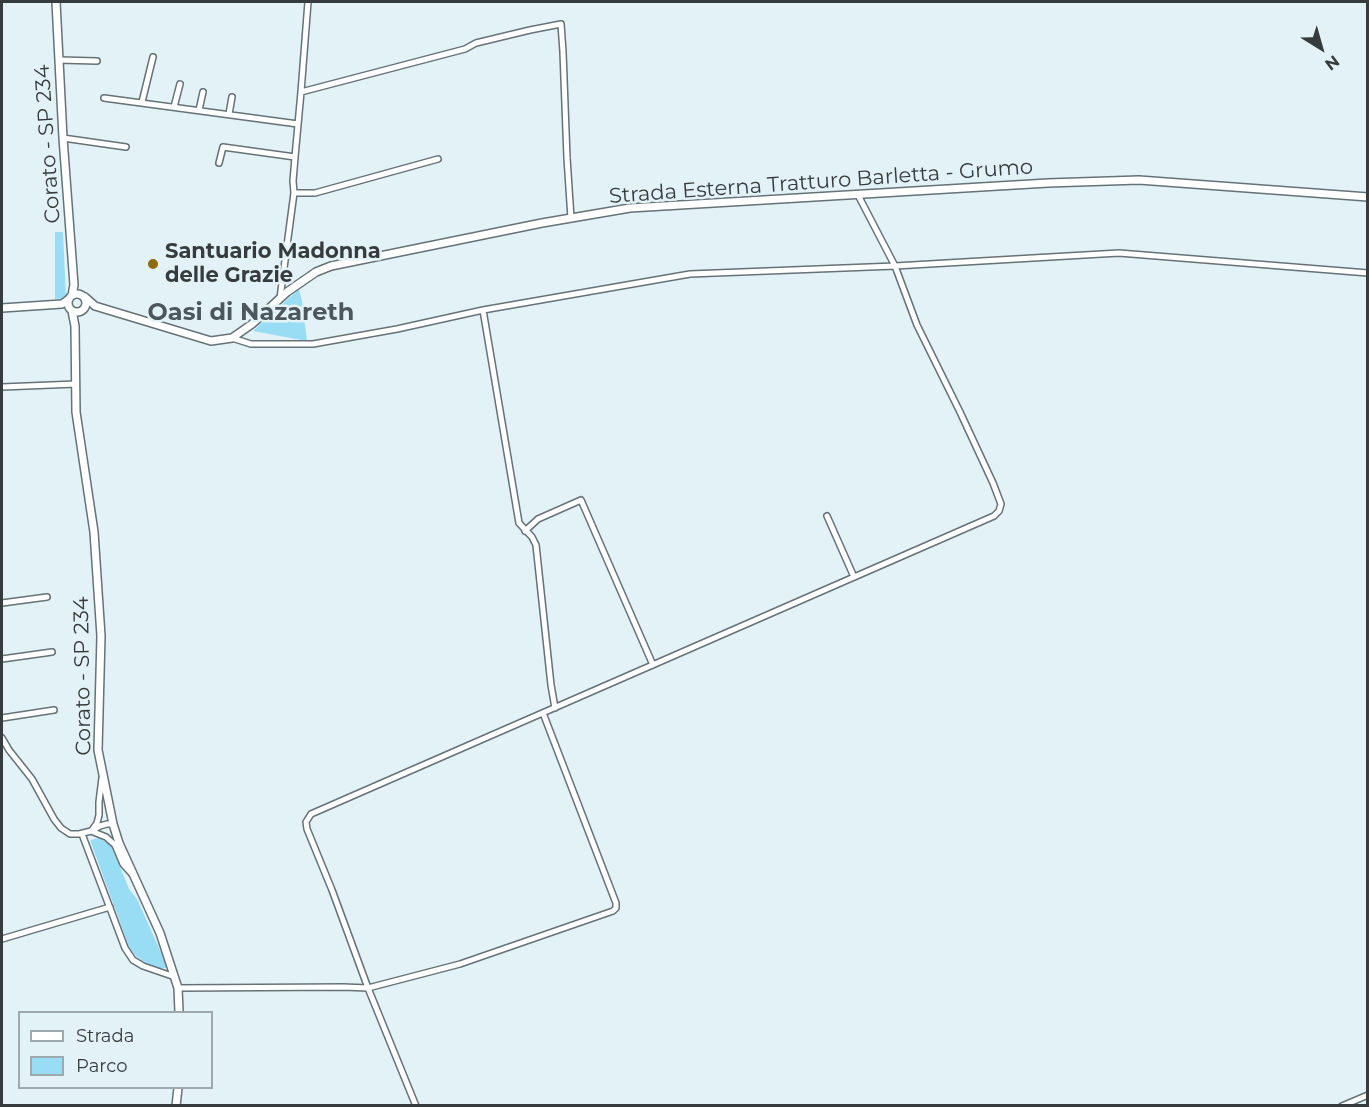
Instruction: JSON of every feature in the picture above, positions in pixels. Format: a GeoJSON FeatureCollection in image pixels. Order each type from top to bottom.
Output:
{"type":"FeatureCollection","features":[{"type":"Feature","properties":{"kind":"street","name":"Corato - SP 234"},"geometry":{"type":"LineString","coordinates":[[56,2],[74,285],[69,303],[75,326],[76,412],[94,532],[101,636],[98,750],[113,824],[132,874],[160,933],[178,988],[179,1011]]}},
{"type":"Feature","properties":{"kind":"street"},"geometry":{"type":"LineString","coordinates":[[280,298],[294,193],[293,181],[308,2]]}},
{"type":"Feature","properties":{"kind":"street"},"geometry":{"type":"LineString","coordinates":[[301,92],[465,49],[476,43],[561,24],[572,218]]}},
{"type":"Feature","properties":{"kind":"street"},"geometry":{"type":"LineString","coordinates":[[142,102],[153,57]]}},
{"type":"Feature","properties":{"kind":"street"},"geometry":{"type":"LineString","coordinates":[[59,60],[97,62]]}},
{"type":"Feature","properties":{"kind":"street"},"geometry":{"type":"LineString","coordinates":[[174,106],[180,84]]}},
{"type":"Feature","properties":{"kind":"street"},"geometry":{"type":"LineString","coordinates":[[199,110],[203,92]]}},
{"type":"Feature","properties":{"kind":"street"},"geometry":{"type":"LineString","coordinates":[[229,114],[232,97]]}},
{"type":"Feature","properties":{"kind":"street"},"geometry":{"type":"LineString","coordinates":[[104,98],[298,124]]}},
{"type":"Feature","properties":{"kind":"street"},"geometry":{"type":"LineString","coordinates":[[63,138],[126,147]]}},
{"type":"Feature","properties":{"kind":"street"},"geometry":{"type":"LineString","coordinates":[[219,163],[223,147],[295,157]]}},
{"type":"Feature","properties":{"kind":"street"},"geometry":{"type":"LineString","coordinates":[[294,193],[315,192],[438,159]]}},
{"type":"Feature","properties":{"kind":"street","name":"Strada Esterna Tratturo Barletta - Grumo"},"geometry":{"type":"LineString","coordinates":[[232,338],[252,324],[280,298],[316,272],[331,266],[630,208],[1048,183],[1139,180],[1368,197]]}},
{"type":"Feature","properties":{"kind":"street"},"geometry":{"type":"LineString","coordinates":[[416,1106],[307,829],[306,822],[312,814],[994,516],[999,510],[1001,504],[960,412],[917,325],[895,266],[858,195]]}},
{"type":"Feature","properties":{"kind":"street"},"geometry":{"type":"LineString","coordinates":[[74,285],[95,306],[211,341],[232,338],[251,344],[313,344],[483,310],[690,274],[895,266],[1119,253],[1368,273]]}},
{"type":"Feature","properties":{"kind":"street","name":"Corato - SP 234"},"geometry":{"type":"LineString","coordinates":[[75,326],[87,303],[83,296]]}},
{"type":"Feature","properties":{"kind":"street"},"geometry":{"type":"LineString","coordinates":[[2,308],[69,303],[83,296]]}},
{"type":"Feature","properties":{"kind":"street"},"geometry":{"type":"LineString","coordinates":[[69,303],[76,312],[95,306]]}},
{"type":"Feature","properties":{"kind":"street"},"geometry":{"type":"LineString","coordinates":[[483,310],[519,523],[536,545],[555,708]]}},
{"type":"Feature","properties":{"kind":"street"},"geometry":{"type":"LineString","coordinates":[[2,387],[76,384]]}},
{"type":"Feature","properties":{"kind":"street"},"geometry":{"type":"LineString","coordinates":[[525,531],[538,519],[581,500],[653,665]]}},
{"type":"Feature","properties":{"kind":"street"},"geometry":{"type":"LineString","coordinates":[[827,516],[854,577]]}},
{"type":"Feature","properties":{"kind":"street"},"geometry":{"type":"LineString","coordinates":[[2,603],[47,597]]}},
{"type":"Feature","properties":{"kind":"street"},"geometry":{"type":"LineString","coordinates":[[2,659],[52,652]]}},
{"type":"Feature","properties":{"kind":"street"},"geometry":{"type":"LineString","coordinates":[[2,718],[54,710]]}},
{"type":"Feature","properties":{"kind":"street"},"geometry":{"type":"LineString","coordinates":[[178,988],[368,988],[460,964],[607,915],[613,911],[616,903],[543,713]]}},
{"type":"Feature","properties":{"kind":"street"},"geometry":{"type":"LineString","coordinates":[[2,738],[32,779],[61,828],[70,834],[82,834],[100,826],[113,824]]}},
{"type":"Feature","properties":{"kind":"street"},"geometry":{"type":"LineString","coordinates":[[91,831],[99,815],[103,775]]}},
{"type":"Feature","properties":{"kind":"street"},"geometry":{"type":"LineString","coordinates":[[91,831],[106,837],[115,845],[123,864],[132,874]]}},
{"type":"Feature","properties":{"kind":"street"},"geometry":{"type":"LineString","coordinates":[[82,834],[125,948],[133,960],[148,969],[175,977]]}},
{"type":"Feature","properties":{"kind":"street"},"geometry":{"type":"LineString","coordinates":[[2,939],[110,907]]}},
{"type":"Feature","properties":{"kind":"street"},"geometry":{"type":"LineString","coordinates":[[176,1106],[178,1089]]}},
{"type":"Feature","properties":{"kind":"street"},"geometry":{"type":"LineString","coordinates":[[1342,1106],[1368,1095]]}},
{"type":"Feature","properties":{"kind":"green space"},"geometry":{"type":"Polygon","coordinates":[[[55,232],[63,232],[66,298],[55,299],[55,232]]]}},
{"type":"Feature","properties":{"kind":"green space"},"geometry":{"type":"Polygon","coordinates":[[[299,289],[307,341],[253,331],[299,289]]]}},
{"type":"Feature","properties":{"kind":"green space"},"geometry":{"type":"Polygon","coordinates":[[[99,838],[111,845],[129,889],[137,899],[168,968],[146,963],[129,947],[90,840],[99,838]]]}},
{"type":"Feature","properties":{"kind":"place","name":"Santuario Madonna delle Grazie"},"geometry":{"type":"Point","coordinates":[153,264]}},
{"type":"Feature","properties":{"kind":"district","name":"Oasi di Nazareth"},"geometry":{"type":"Point","coordinates":[251,313]}}]}
